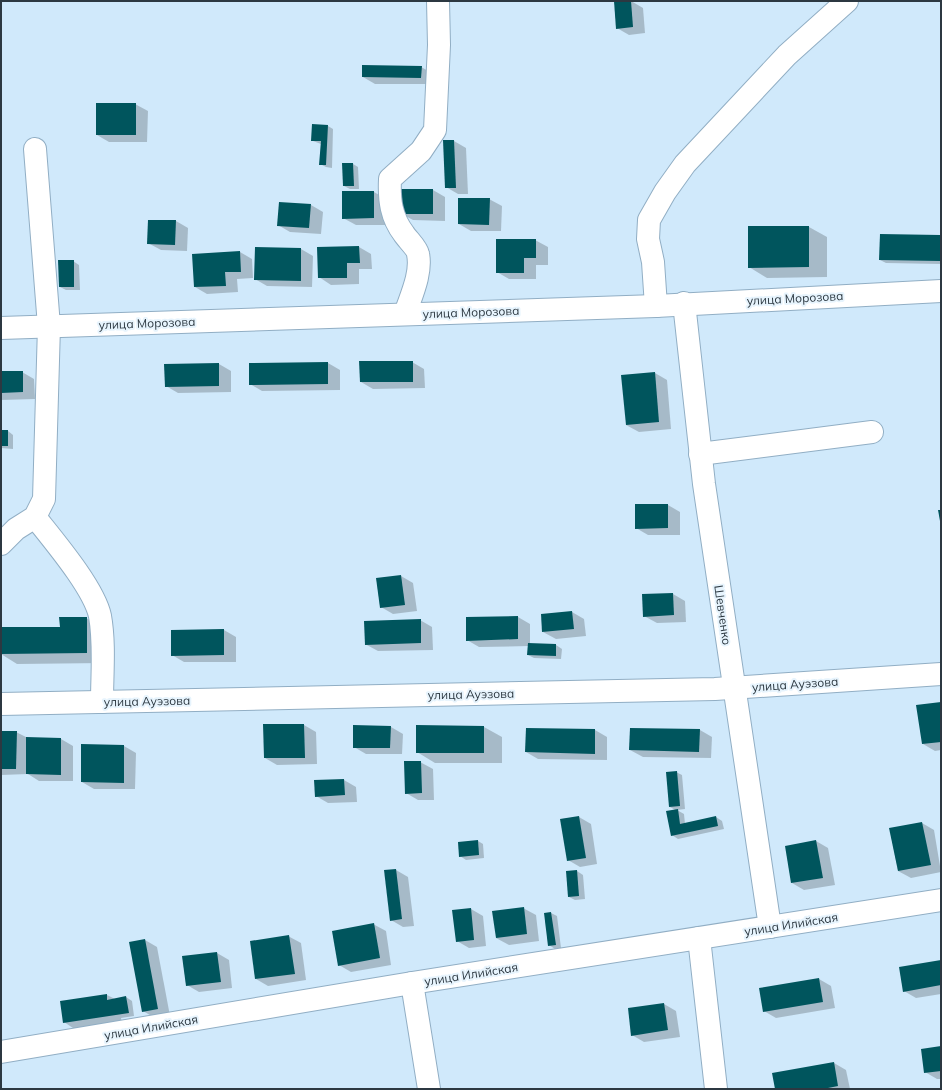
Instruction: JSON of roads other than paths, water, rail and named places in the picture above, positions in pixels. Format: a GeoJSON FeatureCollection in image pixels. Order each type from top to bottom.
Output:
{"type":"FeatureCollection","features":[{"type":"Feature","properties":{"kind":"street"},"geometry":{"type":"LineString","coordinates":[[405,314],[418,273],[418,253],[403,233],[392,214],[390,179],[421,151],[435,130],[439,45],[438,1]]}},
{"type":"Feature","properties":{"kind":"street"},"geometry":{"type":"LineString","coordinates":[[656,306],[653,262],[648,239],[649,220],[664,192],[684,164],[787,55],[847,1]]}},
{"type":"Feature","properties":{"kind":"street"},"geometry":{"type":"LineString","coordinates":[[1,544],[16,529],[35,517],[44,499],[49,326],[35,149]]}},
{"type":"Feature","properties":{"kind":"street","name":"улица Морозова"},"geometry":{"type":"LineString","coordinates":[[1,328],[656,306],[684,303],[941,291]]}},
{"type":"Feature","properties":{"kind":"street","name":"Шевченко"},"geometry":{"type":"LineString","coordinates":[[684,303],[700,454],[770,927]]}},
{"type":"Feature","properties":{"kind":"street"},"geometry":{"type":"LineString","coordinates":[[700,454],[872,432]]}},
{"type":"Feature","properties":{"kind":"street"},"geometry":{"type":"LineString","coordinates":[[35,517],[92,594],[100,616],[102,647],[102,702]]}},
{"type":"Feature","properties":{"kind":"street","name":"улица Ауэзова"},"geometry":{"type":"LineString","coordinates":[[1,704],[734,688],[941,674]]}},
{"type":"Feature","properties":{"kind":"street","name":"улица Илийская"},"geometry":{"type":"LineString","coordinates":[[1,1052],[412,983],[941,900]]}},
{"type":"Feature","properties":{"kind":"street"},"geometry":{"type":"LineString","coordinates":[[699,938],[716,1089]]}},
{"type":"Feature","properties":{"kind":"street"},"geometry":{"type":"LineString","coordinates":[[412,983],[429,1089]]}}]}
